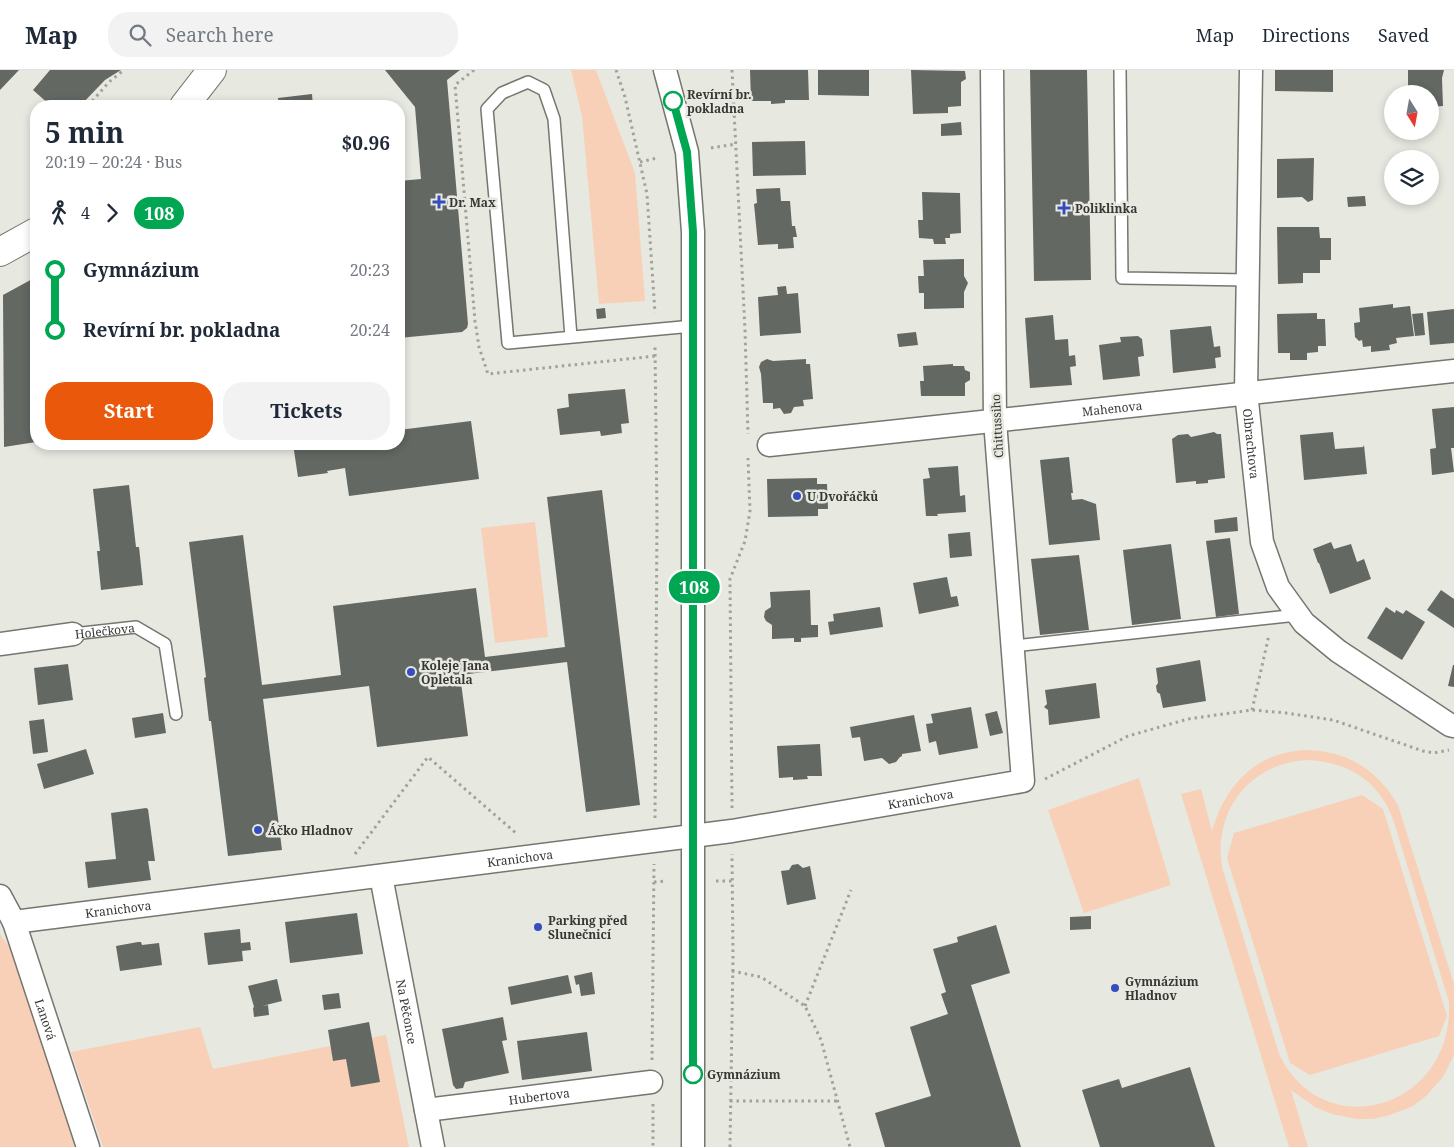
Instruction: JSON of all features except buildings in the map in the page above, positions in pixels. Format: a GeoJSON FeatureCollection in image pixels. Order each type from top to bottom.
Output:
{"type":"FeatureCollection","features":[{"type":"Feature","properties":{"kind":"street"},"geometry":{"type":"LineString","coordinates":[[189,100],[212,70]]}},
{"type":"Feature","properties":{"kind":"street"},"geometry":{"type":"LineString","coordinates":[[665,70],[687,152],[693,232],[693,1147]]}},
{"type":"Feature","properties":{"kind":"street","name":"Chittussiho"},"geometry":{"type":"LineString","coordinates":[[992,70],[995,421],[1023,781]]}},
{"type":"Feature","properties":{"kind":"street","name":"Olbrachtova"},"geometry":{"type":"LineString","coordinates":[[1251,70],[1246,392],[1262,542],[1278,587],[1304,624],[1338,651],[1454,726]]}},
{"type":"Feature","properties":{"kind":"street"},"geometry":{"type":"LineString","coordinates":[[0,252],[30,235]]}},
{"type":"Feature","properties":{"kind":"street","name":"Mahenova"},"geometry":{"type":"LineString","coordinates":[[769,445],[1454,371]]}},
{"type":"Feature","properties":{"kind":"street","name":"Holečkova"},"geometry":{"type":"LineString","coordinates":[[0,644],[72,634]]}},
{"type":"Feature","properties":{"kind":"street","name":"Kranichova"},"geometry":{"type":"LineString","coordinates":[[14,922],[732,831],[1023,781]]}},
{"type":"Feature","properties":{"kind":"street","name":"Na Pěčonce"},"geometry":{"type":"LineString","coordinates":[[381,876],[434,1147]]}},
{"type":"Feature","properties":{"kind":"street","name":"Lanová"},"geometry":{"type":"LineString","coordinates":[[0,896],[14,922],[88,1147]]}},
{"type":"Feature","properties":{"kind":"street","name":"Hubertova"},"geometry":{"type":"LineString","coordinates":[[426,1110],[652,1082]]}},
{"type":"Feature","properties":{"kind":"lane"},"geometry":{"type":"LineString","coordinates":[[1120,70],[1122,278],[1249,280]]}},
{"type":"Feature","properties":{"kind":"lane"},"geometry":{"type":"LineString","coordinates":[[571,337],[554,119],[544,90],[528,82],[502,93],[487,109],[508,343],[693,326]]}},
{"type":"Feature","properties":{"kind":"lane"},"geometry":{"type":"LineString","coordinates":[[1013,646],[1298,615]]}},
{"type":"Feature","properties":{"kind":"lane","name":"Holečkova"},"geometry":{"type":"LineString","coordinates":[[72,634],[136,627],[165,644],[176,714]]}},
{"type":"Feature","properties":{"kind":"path"},"geometry":{"type":"LineString","coordinates":[[93,100],[109,82],[124,70]]}},
{"type":"Feature","properties":{"kind":"path"},"geometry":{"type":"LineString","coordinates":[[616,70],[647,194],[656,328],[657,528],[653,1147]]}},
{"type":"Feature","properties":{"kind":"path"},"geometry":{"type":"LineString","coordinates":[[732,70],[745,330],[748,437]]}},
{"type":"Feature","properties":{"kind":"path"},"geometry":{"type":"LineString","coordinates":[[710,148],[736,144]]}},
{"type":"Feature","properties":{"kind":"path"},"geometry":{"type":"LineString","coordinates":[[640,162],[657,158]]}},
{"type":"Feature","properties":{"kind":"path"},"geometry":{"type":"LineString","coordinates":[[730,1147],[732,831],[730,579],[745,541],[750,511],[748,456]]}},
{"type":"Feature","properties":{"kind":"path"},"geometry":{"type":"LineString","coordinates":[[1252,710],[1273,617]]}},
{"type":"Feature","properties":{"kind":"path"},"geometry":{"type":"LineString","coordinates":[[1023,781],[1053,776],[1128,736],[1147,730],[1188,719],[1252,710],[1333,720],[1428,752],[1442,752],[1454,748]]}},
{"type":"Feature","properties":{"kind":"path"},"geometry":{"type":"LineString","coordinates":[[334,882],[428,757],[542,855]]}},
{"type":"Feature","properties":{"kind":"path"},"geometry":{"type":"LineString","coordinates":[[716,881],[732,881]]}},
{"type":"Feature","properties":{"kind":"path"},"geometry":{"type":"LineString","coordinates":[[654,882],[667,882]]}},
{"type":"Feature","properties":{"kind":"path"},"geometry":{"type":"LineString","coordinates":[[805,1006],[851,890]]}},
{"type":"Feature","properties":{"kind":"path"},"geometry":{"type":"LineString","coordinates":[[732,971],[761,977],[805,1006],[821,1040],[850,1147]]}},
{"type":"Feature","properties":{"kind":"path"},"geometry":{"type":"LineString","coordinates":[[730,1101],[838,1102]]}},
{"type":"Feature","properties":{"kind":"shaded area"},"geometry":{"type":"Polygon","coordinates":[[[571,70],[596,70],[635,173],[645,301],[599,304],[582,116],[571,70]]]}},
{"type":"Feature","properties":{"kind":"shaded area"},"geometry":{"type":"Polygon","coordinates":[[[535,522],[548,637],[495,643],[481,528],[535,522]]]}},
{"type":"Feature","properties":{"kind":"shaded area"},"geometry":{"type":"Polygon","coordinates":[[[1303,750],[1333,753],[1370,771],[1389,792],[1398,805],[1454,984],[1454,1055],[1443,1077],[1426,1096],[1413,1106],[1390,1115],[1373,1119],[1357,1119],[1332,1114],[1315,1107],[1291,1090],[1308,1147],[1289,1147],[1181,794],[1201,789],[1212,831],[1225,800],[1233,787],[1256,766],[1270,758],[1303,750]],[[1307,760],[1287,763],[1268,770],[1253,780],[1230,809],[1223,827],[1221,846],[1222,867],[1279,1054],[1299,1083],[1325,1100],[1353,1107],[1382,1103],[1409,1090],[1431,1068],[1445,1039],[1449,1002],[1394,822],[1388,808],[1380,795],[1361,776],[1336,765],[1307,760]]]}},
{"type":"Feature","properties":{"kind":"shaded area"},"geometry":{"type":"Polygon","coordinates":[[[1139,778],[1171,885],[1084,913],[1048,810],[1139,778]]]}},
{"type":"Feature","properties":{"kind":"shaded area"},"geometry":{"type":"Polygon","coordinates":[[[1362,795],[1383,809],[1447,1016],[1439,1036],[1310,1075],[1290,1063],[1227,858],[1234,833],[1362,795]]]}},
{"type":"Feature","properties":{"kind":"shaded area"},"geometry":{"type":"Polygon","coordinates":[[[0,934],[18,960],[77,1147],[0,1147],[0,934]]]}},
{"type":"Feature","properties":{"kind":"shaded area"},"geometry":{"type":"Polygon","coordinates":[[[200,1027],[213,1069],[386,1035],[409,1147],[103,1147],[71,1052],[200,1027]]]}},
{"type":"Feature","properties":{"kind":"bus line","name":"108"},"geometry":{"type":"LineString","coordinates":[[673,101],[687,152],[693,232],[693,1074]]}},
{"type":"Feature","properties":{"kind":"place","name":"Revírní br. pokladna"},"geometry":{"type":"Point","coordinates":[673,101]}},
{"type":"Feature","properties":{"kind":"place","name":"Dr. Max"},"geometry":{"type":"Point","coordinates":[439,202]}},
{"type":"Feature","properties":{"kind":"place","name":"Poliklinka"},"geometry":{"type":"Point","coordinates":[1064,208]}},
{"type":"Feature","properties":{"kind":"place","name":"U Dvořáčků"},"geometry":{"type":"Point","coordinates":[797,496]}},
{"type":"Feature","properties":{"kind":"place","name":"Koleje Jana Opletala"},"geometry":{"type":"Point","coordinates":[411,672]}},
{"type":"Feature","properties":{"kind":"place","name":"Áčko Hladnov"},"geometry":{"type":"Point","coordinates":[258,830]}},
{"type":"Feature","properties":{"kind":"place","name":"Parking před Slunečnicí"},"geometry":{"type":"Point","coordinates":[538,927]}},
{"type":"Feature","properties":{"kind":"place","name":"Gymnázium Hladnov"},"geometry":{"type":"Point","coordinates":[1115,988]}},
{"type":"Feature","properties":{"kind":"place","name":"Gymnázium"},"geometry":{"type":"Point","coordinates":[693,1074]}}]}
